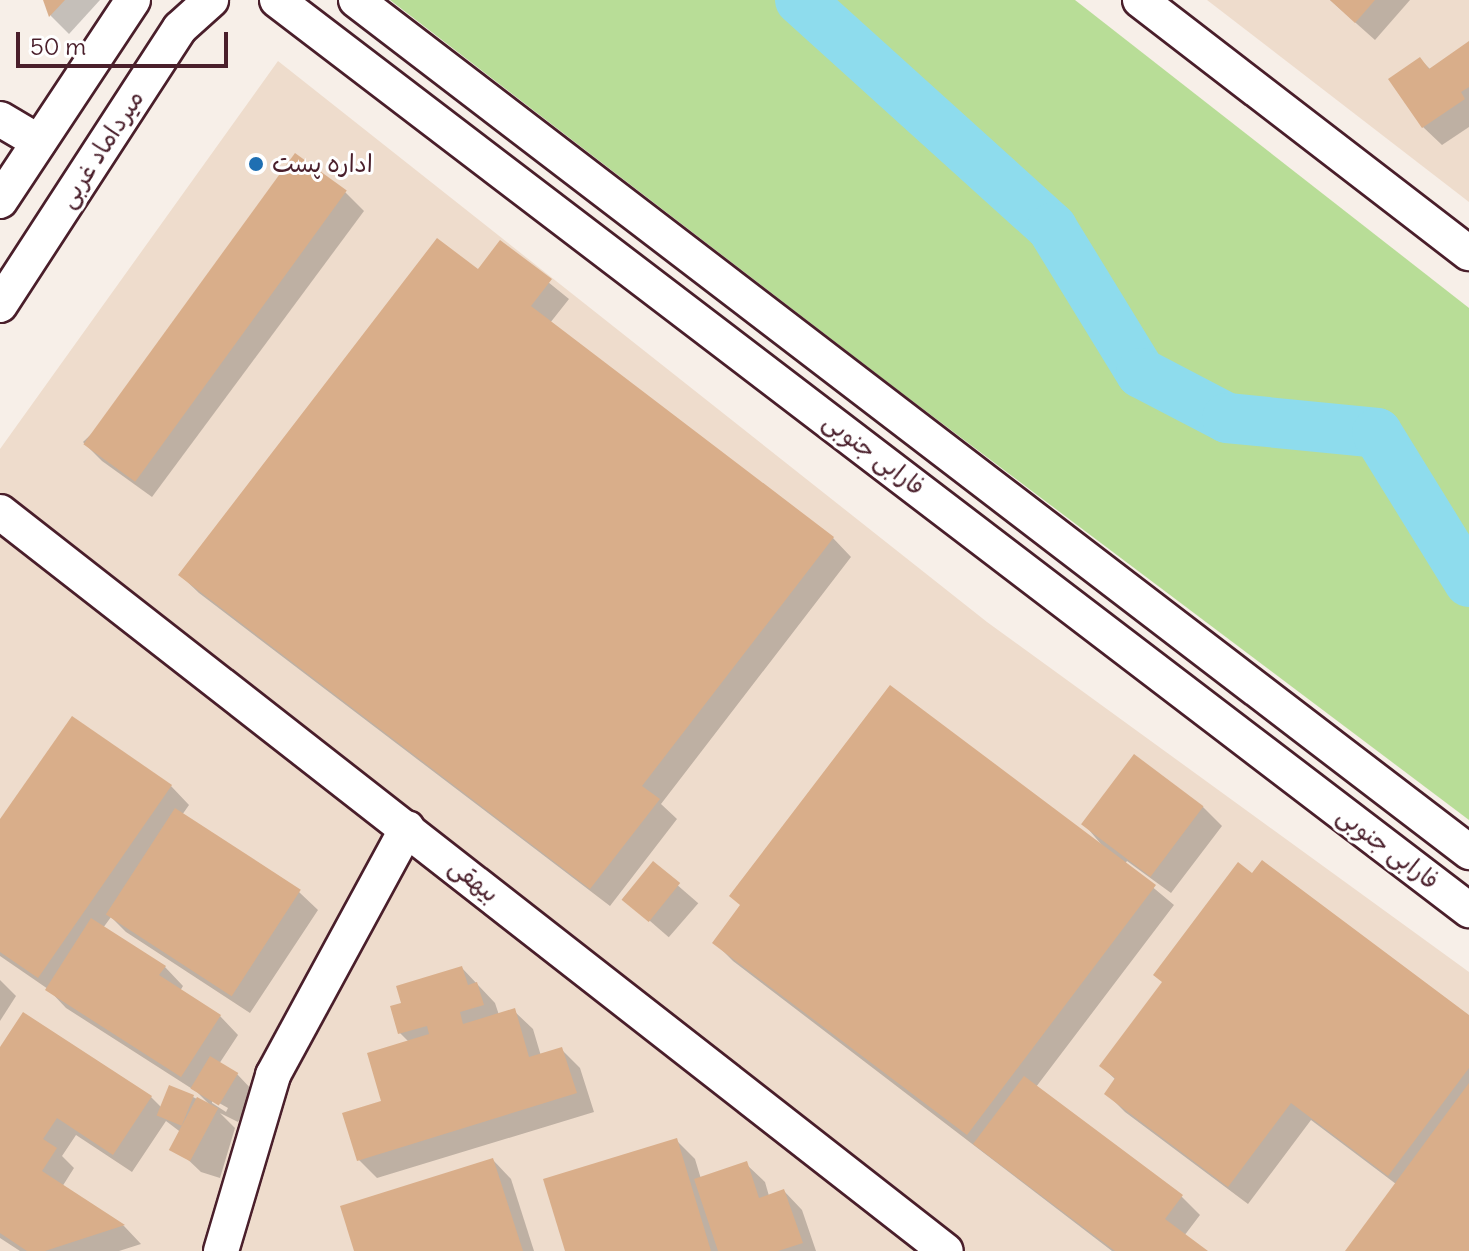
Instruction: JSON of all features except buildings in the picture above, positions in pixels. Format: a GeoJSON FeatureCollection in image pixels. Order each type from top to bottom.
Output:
{"type":"FeatureCollection","features":[{"type":"Feature","properties":{"kind":"street"},"geometry":{"type":"LineString","coordinates":[[0,201],[133,0]]}},
{"type":"Feature","properties":{"kind":"street","name":"میرداماد غربی"},"geometry":{"type":"LineString","coordinates":[[0,305],[180,28],[211,0]]}},
{"type":"Feature","properties":{"kind":"street","name":"فارابی جنوبی"},"geometry":{"type":"LineString","coordinates":[[277,0],[1469,910]]}},
{"type":"Feature","properties":{"kind":"street","name":"فارابی جنوبی"},"geometry":{"type":"LineString","coordinates":[[356,0],[1469,852]]}},
{"type":"Feature","properties":{"kind":"street"},"geometry":{"type":"LineString","coordinates":[[1140,0],[1469,253]]}},
{"type":"Feature","properties":{"kind":"street"},"geometry":{"type":"LineString","coordinates":[[0,119],[39,142]]}},
{"type":"Feature","properties":{"kind":"street","name":"بیهقی"},"geometry":{"type":"LineString","coordinates":[[0,512],[946,1251]]}},
{"type":"Feature","properties":{"kind":"street"},"geometry":{"type":"LineString","coordinates":[[221,1251],[273,1075],[407,828]]}},
{"type":"Feature","properties":{"kind":"shaded area"},"geometry":{"type":"Polygon","coordinates":[[[1207,0],[1469,0],[1469,202],[1207,0]]]}},
{"type":"Feature","properties":{"kind":"shaded area"},"geometry":{"type":"Polygon","coordinates":[[[278,61],[987,622],[1469,972],[1469,1251],[0,1251],[0,449],[278,61]]]}},
{"type":"Feature","properties":{"kind":"green space"},"geometry":{"type":"Polygon","coordinates":[[[390,0],[1075,0],[1469,308],[1469,820],[899,391],[390,0]]]}},
{"type":"Feature","properties":{"kind":"waterway"},"geometry":{"type":"LineString","coordinates":[[800,0],[1052,228],[1141,373],[1227,418],[1377,433],[1469,582]]}},
{"type":"Feature","properties":{"kind":"place","name":"اداره پست"},"geometry":{"type":"Point","coordinates":[256,164]}}]}
